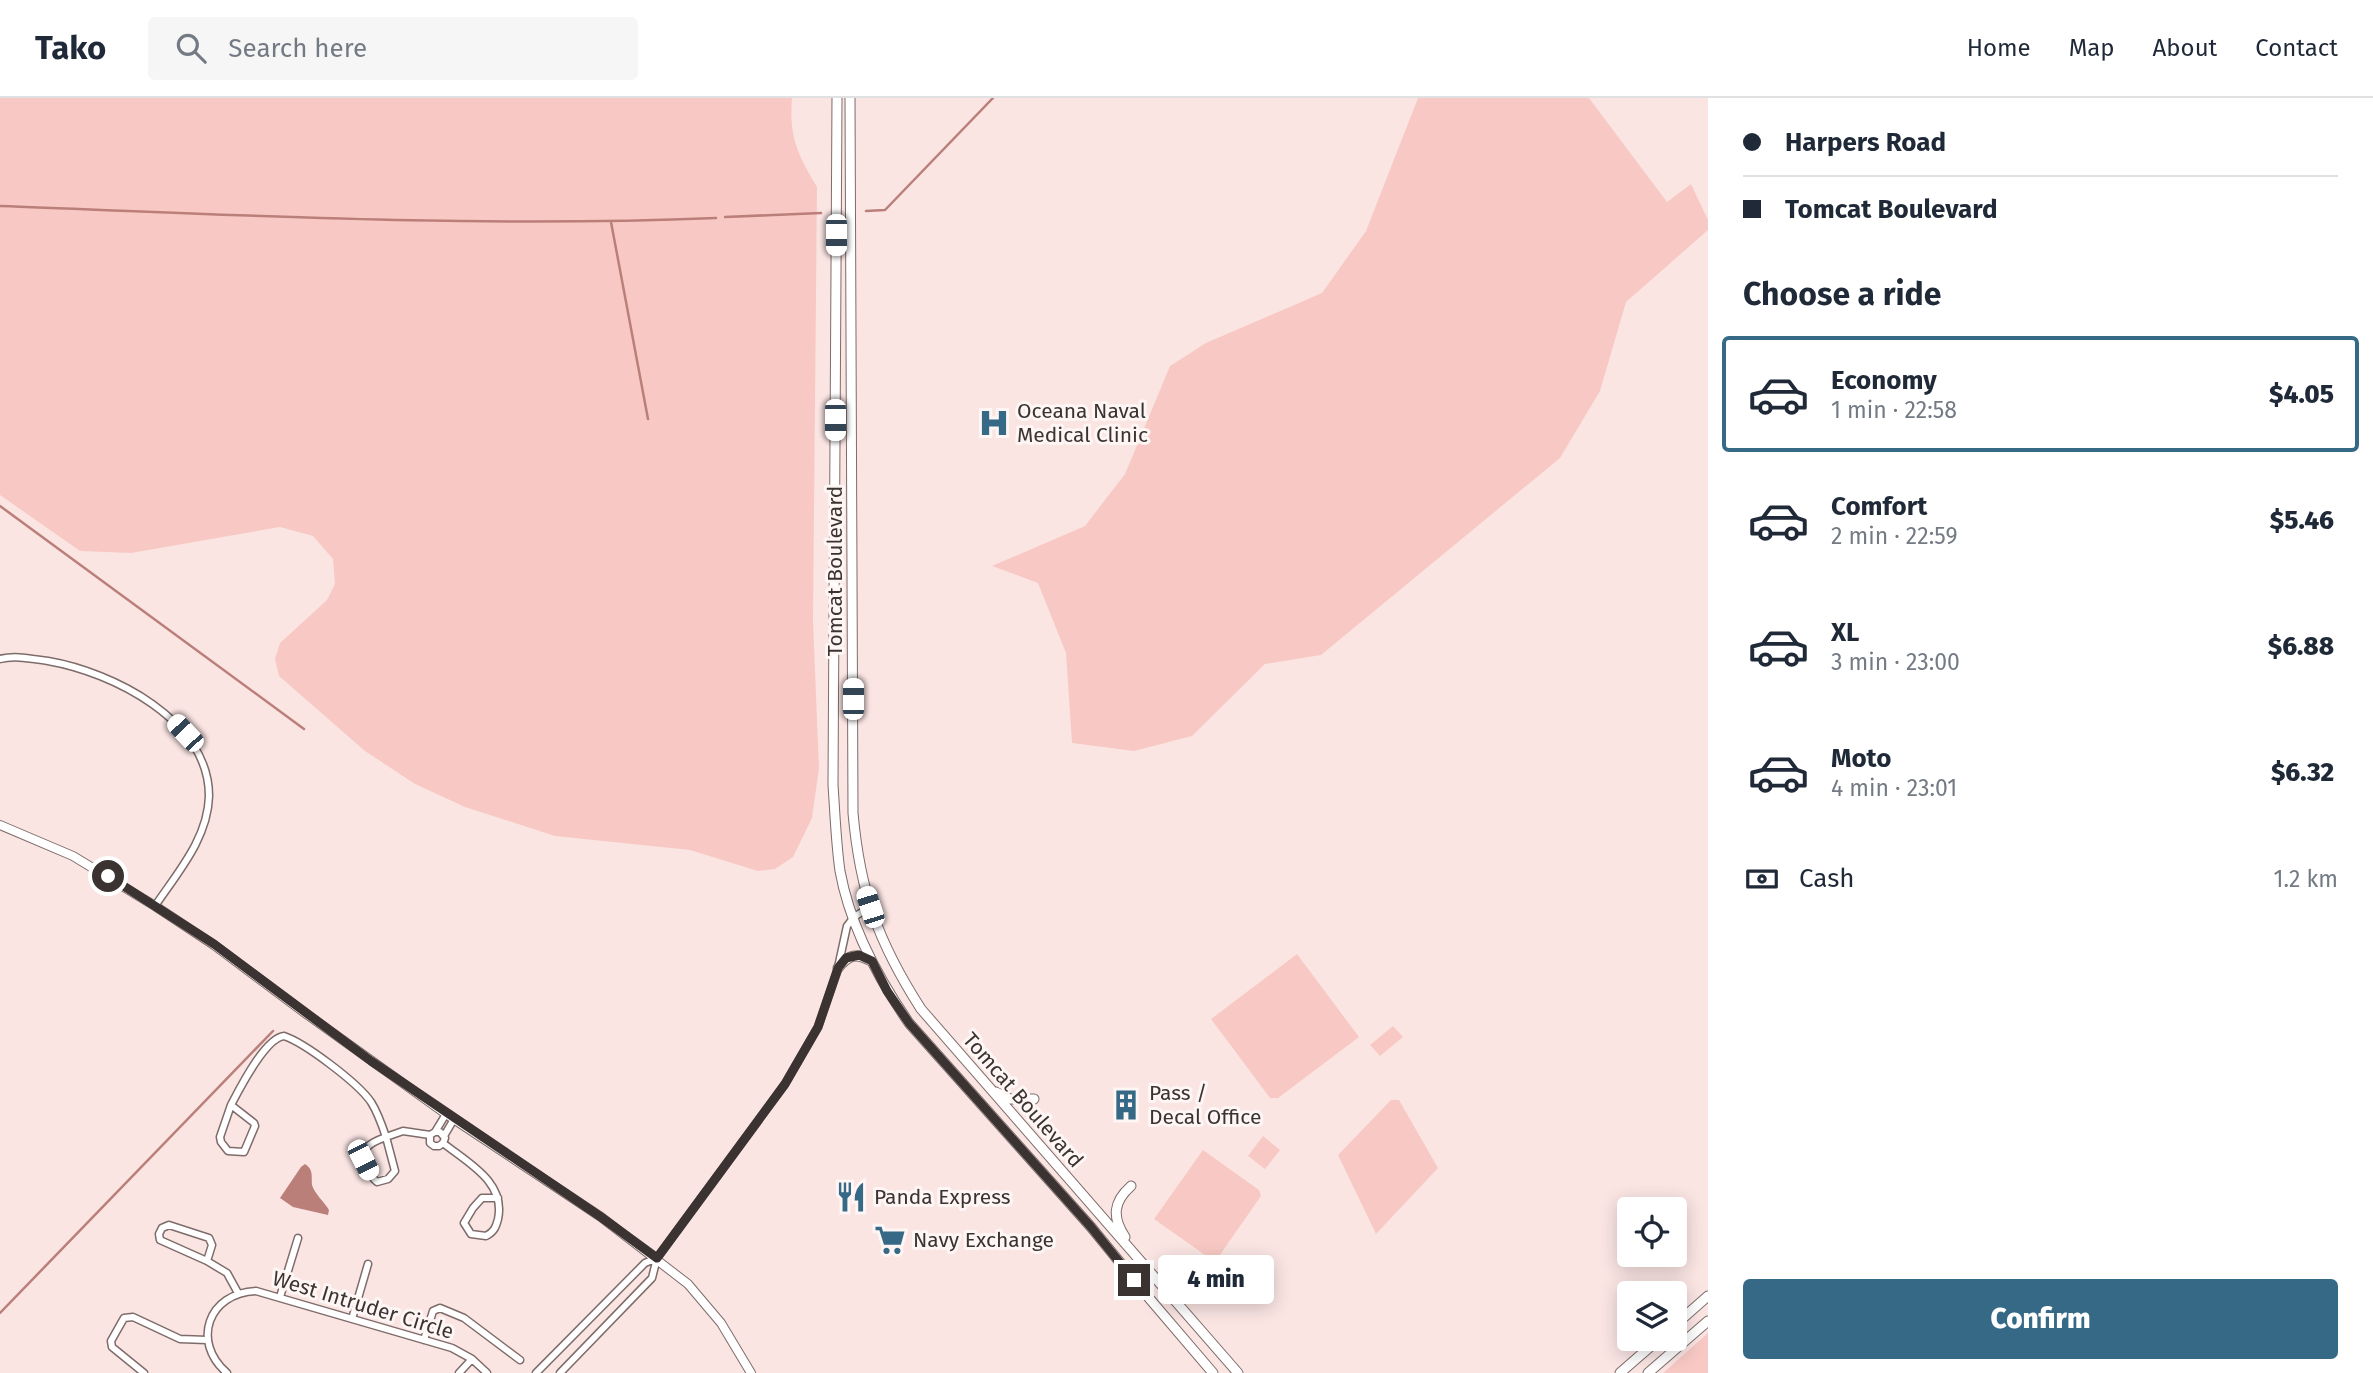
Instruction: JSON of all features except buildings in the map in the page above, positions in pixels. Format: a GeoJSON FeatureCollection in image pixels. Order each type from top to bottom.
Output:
{"type":"FeatureCollection","features":[{"type":"Feature","properties":{"kind":"main road","name":"Tomcat Boulevard"},"geometry":{"type":"LineString","coordinates":[[837,98],[833,785],[841,872],[854,917],[887,991],[909,1023],[1091,1227],[1213,1373]]}},
{"type":"Feature","properties":{"kind":"main road","name":"Tomcat Boulevard"},"geometry":{"type":"LineString","coordinates":[[850,98],[853,813],[861,878],[883,944],[914,999],[990,1090],[1238,1373]]}},
{"type":"Feature","properties":{"kind":"main road"},"geometry":{"type":"LineString","coordinates":[[838,968],[851,956],[859,955],[872,961]]}},
{"type":"Feature","properties":{"kind":"main road"},"geometry":{"type":"LineString","coordinates":[[990,1090],[1010,1099],[1034,1099]]}},
{"type":"Feature","properties":{"kind":"main road"},"geometry":{"type":"LineString","coordinates":[[1131,1186],[1118,1200],[1115,1213],[1117,1224],[1143,1265]]}},
{"type":"Feature","properties":{"kind":"main road"},"geometry":{"type":"LineString","coordinates":[[1687,1314],[1708,1296]]}},
{"type":"Feature","properties":{"kind":"main road"},"geometry":{"type":"LineString","coordinates":[[1648,1373],[1708,1321]]}},
{"type":"Feature","properties":{"kind":"main road"},"geometry":{"type":"LineString","coordinates":[[1620,1373],[1645,1351]]}},
{"type":"Feature","properties":{"kind":"street"},"geometry":{"type":"LineString","coordinates":[[0,659],[25,658],[68,665],[101,676],[136,694],[170,718],[196,749],[205,770],[208,787],[206,817],[198,842],[155,906]]}},
{"type":"Feature","properties":{"kind":"street"},"geometry":{"type":"LineString","coordinates":[[0,825],[73,856],[214,944],[304,1013],[450,1117],[601,1217],[688,1284],[732,1340],[751,1373]]}},
{"type":"Feature","properties":{"kind":"street"},"geometry":{"type":"LineString","coordinates":[[560,1373],[652,1278],[657,1258],[785,1084],[818,1027],[838,968],[847,926],[854,917],[870,907]]}},
{"type":"Feature","properties":{"kind":"street"},"geometry":{"type":"LineString","coordinates":[[231,1105],[255,1126],[244,1152],[228,1151],[221,1142],[220,1137],[231,1105],[274,1039],[284,1036],[322,1059],[359,1088],[373,1104],[386,1137],[395,1171],[388,1180],[377,1182],[371,1177],[362,1154],[363,1149],[386,1137],[411,1130],[440,1132],[444,1139],[492,1183],[498,1198],[500,1210],[491,1234],[480,1237],[471,1234],[464,1223],[473,1208],[482,1198],[498,1198]]}},
{"type":"Feature","properties":{"kind":"street"},"geometry":{"type":"LineString","coordinates":[[450,1117],[444,1139],[439,1146],[432,1145],[429,1140],[433,1133],[450,1117]]}},
{"type":"Feature","properties":{"kind":"street"},"geometry":{"type":"LineString","coordinates":[[207,1261],[212,1245],[209,1238],[169,1226],[162,1228],[160,1240],[227,1273],[238,1293]]}},
{"type":"Feature","properties":{"kind":"street"},"geometry":{"type":"LineString","coordinates":[[280,1297],[298,1238]]}},
{"type":"Feature","properties":{"kind":"street"},"geometry":{"type":"LineString","coordinates":[[536,1373],[645,1263],[657,1258]]}},
{"type":"Feature","properties":{"kind":"street"},"geometry":{"type":"LineString","coordinates":[[352,1319],[368,1264]]}},
{"type":"Feature","properties":{"kind":"street","name":"West Intruder Circle"},"geometry":{"type":"LineString","coordinates":[[207,1340],[210,1320],[216,1310],[238,1293],[256,1291],[452,1348],[472,1359],[487,1373]]}},
{"type":"Feature","properties":{"kind":"street"},"geometry":{"type":"LineString","coordinates":[[424,1340],[433,1311],[440,1308],[464,1318],[520,1360]]}},
{"type":"Feature","properties":{"kind":"street"},"geometry":{"type":"LineString","coordinates":[[145,1373],[112,1347],[111,1341],[124,1318],[133,1317],[180,1339],[207,1340],[213,1357],[227,1373]]}},
{"type":"Feature","properties":{"kind":"street"},"geometry":{"type":"LineString","coordinates":[[459,1373],[472,1359]]}},
{"type":"Feature","properties":{"kind":"shaded area"},"geometry":{"type":"Polygon","coordinates":[[[0,98],[792,98],[792,125],[796,146],[817,187],[813,621],[819,768],[812,818],[793,857],[775,869],[758,871],[690,850],[555,836],[465,807],[415,784],[365,751],[279,676],[275,659],[280,643],[327,600],[335,584],[333,559],[313,536],[280,527],[131,553],[80,551],[0,495],[0,98]]]}},
{"type":"Feature","properties":{"kind":"shaded area"},"geometry":{"type":"Polygon","coordinates":[[[1418,98],[1589,98],[1667,202],[1691,184],[1708,220],[1708,230],[1626,302],[1600,391],[1560,458],[1321,655],[1265,664],[1192,736],[1134,751],[1072,743],[1066,653],[1038,583],[992,566],[1085,526],[1125,474],[1170,366],[1206,343],[1322,293],[1366,231],[1418,98]]]}},
{"type":"Feature","properties":{"kind":"shaded area"},"geometry":{"type":"Polygon","coordinates":[[[1297,954],[1359,1037],[1278,1098],[1270,1098],[1211,1019],[1297,954]]]}},
{"type":"Feature","properties":{"kind":"shaded area"},"geometry":{"type":"Polygon","coordinates":[[[1393,1026],[1403,1037],[1380,1056],[1370,1045],[1393,1026]]]}},
{"type":"Feature","properties":{"kind":"shaded area"},"geometry":{"type":"Polygon","coordinates":[[[1391,1100],[1399,1100],[1438,1168],[1376,1234],[1338,1155],[1391,1100]]]}},
{"type":"Feature","properties":{"kind":"shaded area"},"geometry":{"type":"Polygon","coordinates":[[[1263,1136],[1280,1150],[1265,1169],[1248,1156],[1263,1136]]]}},
{"type":"Feature","properties":{"kind":"shaded area"},"geometry":{"type":"Polygon","coordinates":[[[1203,1150],[1259,1190],[1261,1196],[1215,1262],[1154,1219],[1203,1150]]]}},
{"type":"Feature","properties":{"kind":"shaded area"},"geometry":{"type":"Polygon","coordinates":[[[305,1164],[311,1171],[313,1188],[329,1210],[328,1215],[293,1207],[280,1198],[305,1164]]]}},
{"type":"Feature","properties":{"kind":"shaded area"},"geometry":{"type":"Polygon","coordinates":[[[1708,1333],[1708,1373],[1663,1373],[1708,1333]]]}},
{"type":"Feature","properties":{"kind":"waterway"},"geometry":{"type":"LineString","coordinates":[[866,211],[885,210],[993,98]]}},
{"type":"Feature","properties":{"kind":"waterway"},"geometry":{"type":"LineString","coordinates":[[0,206],[447,221],[716,218]]}},
{"type":"Feature","properties":{"kind":"waterway"},"geometry":{"type":"LineString","coordinates":[[725,217],[821,213]]}},
{"type":"Feature","properties":{"kind":"waterway"},"geometry":{"type":"LineString","coordinates":[[611,222],[648,419]]}},
{"type":"Feature","properties":{"kind":"waterway"},"geometry":{"type":"LineString","coordinates":[[0,506],[304,729]]}},
{"type":"Feature","properties":{"kind":"waterway"},"geometry":{"type":"LineString","coordinates":[[0,1313],[273,1031]]}},
{"type":"Feature","properties":{"kind":"place","name":"Oceana Naval Medical Clinic"},"geometry":{"type":"Point","coordinates":[994,423]}},
{"type":"Feature","properties":{"kind":"place","name":"Pass / Decal Office"},"geometry":{"type":"Point","coordinates":[1126,1105]}},
{"type":"Feature","properties":{"kind":"place","name":"Panda Express"},"geometry":{"type":"Point","coordinates":[851,1197]}},
{"type":"Feature","properties":{"kind":"place","name":"Navy Exchange"},"geometry":{"type":"Point","coordinates":[890,1240]}},
{"type":"Feature","properties":{"kind":"route"},"geometry":{"type":"LineString","coordinates":[[108,876],[214,944],[371,1061],[657,1258],[785,1084],[818,1027],[838,968],[846,958],[859,955],[872,961],[887,991],[909,1023],[1091,1227],[1134,1280]]}}]}
